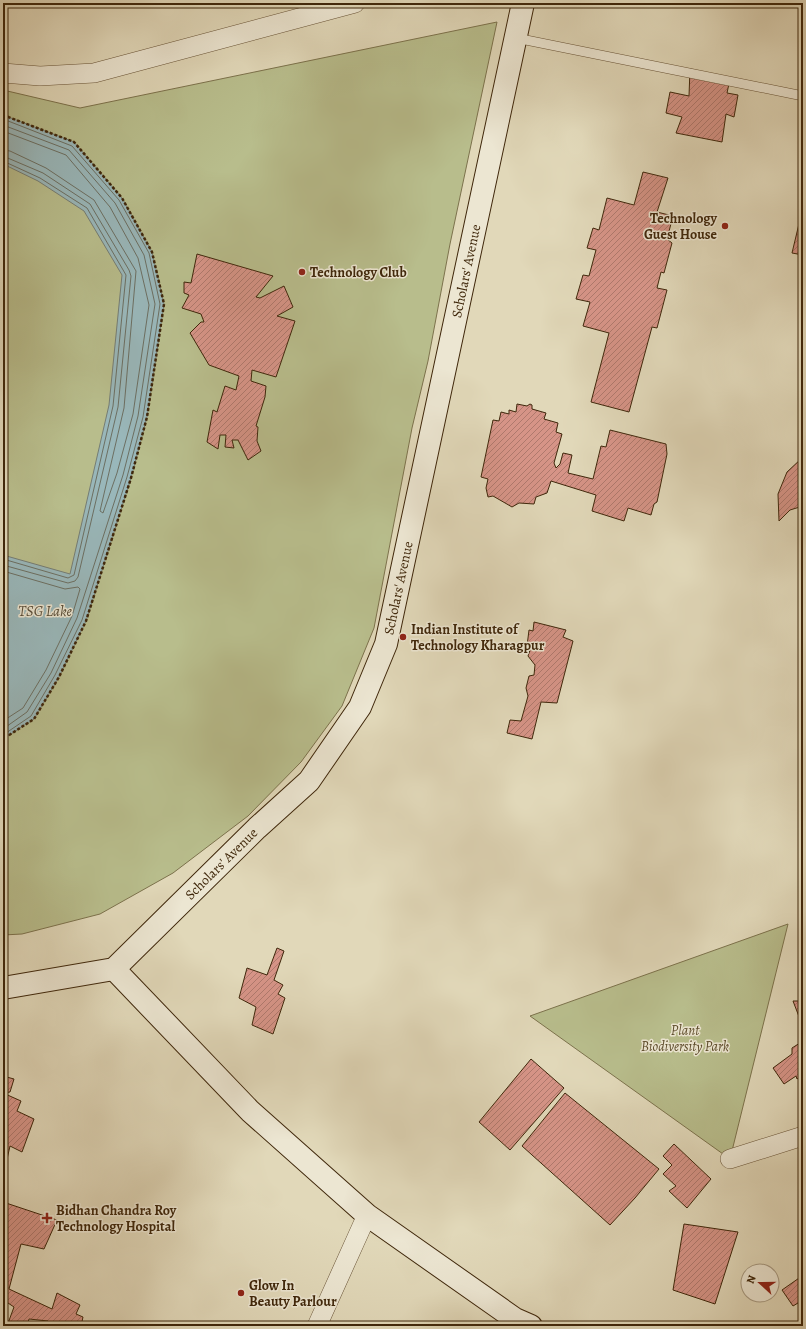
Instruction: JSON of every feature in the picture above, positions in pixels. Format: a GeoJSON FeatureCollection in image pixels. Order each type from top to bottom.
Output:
{"type":"FeatureCollection","features":[{"type":"Feature","properties":{"kind":"street"},"geometry":{"type":"LineString","coordinates":[[3,73],[40,76],[94,73],[355,3]]}},
{"type":"Feature","properties":{"kind":"street","name":"Scholars' Avenue"},"geometry":{"type":"LineString","coordinates":[[114,969],[257,828],[308,781],[360,707],[386,644],[523,3]]}},
{"type":"Feature","properties":{"kind":"street"},"geometry":{"type":"LineString","coordinates":[[3,988],[114,969],[250,1111],[367,1215],[515,1319],[531,1326]]}},
{"type":"Feature","properties":{"kind":"street"},"geometry":{"type":"LineString","coordinates":[[730,1159],[803,1136]]}},
{"type":"Feature","properties":{"kind":"street"},"geometry":{"type":"LineString","coordinates":[[317,1326],[367,1215]]}},
{"type":"Feature","properties":{"kind":"lane"},"geometry":{"type":"LineString","coordinates":[[516,38],[803,96]]}},
{"type":"Feature","properties":{"kind":"path"},"geometry":{"type":"LineString","coordinates":[[3,115],[74,142],[122,198],[152,252],[164,304],[147,417],[131,478],[86,621],[59,677],[34,719],[3,740]]}},
{"type":"Feature","properties":{"kind":"green space"},"geometry":{"type":"Polygon","coordinates":[[[497,22],[450,244],[428,361],[412,428],[374,628],[342,706],[301,762],[248,816],[173,873],[100,914],[22,934],[3,935],[3,90],[80,108],[497,22]]]}},
{"type":"Feature","properties":{"kind":"green space","name":"Plant Biodiversity Park"},"geometry":{"type":"Polygon","coordinates":[[[788,924],[730,1159],[530,1016],[788,924]]]}},
{"type":"Feature","properties":{"kind":"water","name":"TSG Lake"},"geometry":{"type":"Polygon","coordinates":[[[3,115],[74,142],[122,198],[152,252],[164,304],[147,417],[131,478],[86,621],[59,677],[34,719],[3,739],[3,555],[70,574],[109,405],[122,275],[84,211],[38,181],[3,164],[3,115]]]}},
{"type":"Feature","properties":{"kind":"building"},"geometry":{"type":"Polygon","coordinates":[[[690,69],[730,79],[727,93],[738,95],[734,117],[726,114],[722,142],[676,133],[682,117],[666,113],[670,92],[689,96],[690,69]]]}},
{"type":"Feature","properties":{"kind":"building"},"geometry":{"type":"Polygon","coordinates":[[[643,172],[668,178],[657,212],[673,216],[667,239],[672,243],[664,273],[661,272],[657,288],[667,290],[657,328],[652,327],[629,412],[591,402],[609,333],[583,326],[590,302],[576,299],[583,275],[589,276],[596,250],[587,248],[593,228],[599,230],[607,198],[634,205],[643,172]]]}},
{"type":"Feature","properties":{"kind":"building"},"geometry":{"type":"Polygon","coordinates":[[[803,207],[803,255],[792,253],[803,207]]]}},
{"type":"Feature","properties":{"kind":"building"},"geometry":{"type":"Polygon","coordinates":[[[197,254],[273,276],[256,297],[260,298],[284,286],[293,307],[277,316],[295,321],[276,377],[252,370],[251,381],[266,386],[265,397],[256,426],[258,427],[257,441],[261,451],[248,460],[238,440],[232,440],[234,448],[225,447],[226,435],[220,435],[218,449],[207,442],[213,410],[217,412],[225,386],[236,390],[239,376],[209,365],[190,333],[201,322],[204,322],[201,314],[182,308],[189,295],[184,293],[184,282],[191,283],[197,254]]]}},
{"type":"Feature","properties":{"kind":"building"},"geometry":{"type":"Polygon","coordinates":[[[517,404],[527,406],[530,404],[532,405],[532,409],[546,413],[544,419],[558,423],[556,432],[562,434],[554,463],[556,468],[560,464],[563,453],[572,455],[568,473],[593,479],[601,446],[606,447],[610,430],[666,444],[667,454],[657,502],[654,504],[651,515],[628,508],[624,521],[592,511],[596,495],[551,481],[547,493],[536,497],[534,504],[519,503],[512,507],[493,496],[488,497],[486,488],[488,479],[481,477],[493,420],[499,421],[501,412],[509,414],[509,410],[516,412],[517,404]]]}},
{"type":"Feature","properties":{"kind":"building"},"geometry":{"type":"Polygon","coordinates":[[[802,458],[803,506],[790,510],[779,521],[778,494],[787,472],[802,458]]]}},
{"type":"Feature","properties":{"kind":"building"},"geometry":{"type":"Polygon","coordinates":[[[534,622],[566,630],[563,637],[573,641],[557,703],[541,702],[532,739],[507,733],[510,720],[521,721],[528,696],[526,688],[529,676],[534,675],[535,665],[528,656],[531,647],[527,646],[529,630],[533,631],[534,622]]]}},
{"type":"Feature","properties":{"kind":"building"},"geometry":{"type":"Polygon","coordinates":[[[277,948],[284,951],[274,980],[283,985],[278,994],[285,998],[273,1034],[252,1025],[256,1007],[239,998],[247,968],[267,975],[277,948]]]}},
{"type":"Feature","properties":{"kind":"building"},"geometry":{"type":"Polygon","coordinates":[[[803,986],[803,1001],[799,987],[803,986]]]}},
{"type":"Feature","properties":{"kind":"building"},"geometry":{"type":"Polygon","coordinates":[[[793,1001],[803,1001],[803,1027],[793,1001]]]}},
{"type":"Feature","properties":{"kind":"building"},"geometry":{"type":"Polygon","coordinates":[[[803,1041],[803,1075],[797,1079],[796,1076],[784,1084],[773,1068],[792,1054],[792,1048],[803,1041]]]}},
{"type":"Feature","properties":{"kind":"building"},"geometry":{"type":"Polygon","coordinates":[[[531,1059],[564,1088],[510,1150],[479,1122],[531,1059]]]}},
{"type":"Feature","properties":{"kind":"building"},"geometry":{"type":"Polygon","coordinates":[[[3,1076],[14,1079],[10,1092],[3,1093],[3,1076]]]}},
{"type":"Feature","properties":{"kind":"building"},"geometry":{"type":"Polygon","coordinates":[[[3,1093],[21,1101],[17,1111],[34,1119],[22,1152],[10,1146],[3,1177],[3,1093]]]}},
{"type":"Feature","properties":{"kind":"building"},"geometry":{"type":"Polygon","coordinates":[[[565,1093],[659,1169],[610,1225],[522,1146],[565,1093]]]}},
{"type":"Feature","properties":{"kind":"building"},"geometry":{"type":"Polygon","coordinates":[[[674,1144],[711,1179],[687,1208],[669,1191],[676,1186],[663,1174],[672,1165],[663,1156],[674,1144]]]}},
{"type":"Feature","properties":{"kind":"building"},"geometry":{"type":"Polygon","coordinates":[[[3,1202],[57,1220],[44,1249],[21,1244],[9,1289],[52,1309],[57,1293],[80,1305],[76,1314],[83,1317],[81,1326],[46,1326],[48,1321],[29,1319],[27,1326],[7,1326],[14,1307],[5,1301],[3,1308],[3,1202]]]}},
{"type":"Feature","properties":{"kind":"building"},"geometry":{"type":"Polygon","coordinates":[[[684,1224],[738,1232],[715,1304],[673,1290],[684,1224]]]}},
{"type":"Feature","properties":{"kind":"building"},"geometry":{"type":"Polygon","coordinates":[[[803,1269],[803,1300],[793,1306],[782,1290],[802,1276],[801,1270],[803,1269]]]}},
{"type":"Feature","properties":{"kind":"place","name":"Technology Guest House"},"geometry":{"type":"Point","coordinates":[725,226]}},
{"type":"Feature","properties":{"kind":"place","name":"Technology Club"},"geometry":{"type":"Point","coordinates":[302,272]}},
{"type":"Feature","properties":{"kind":"place","name":"Indian Institute of Technology Kharagpur"},"geometry":{"type":"Point","coordinates":[403,637]}},
{"type":"Feature","properties":{"kind":"place","name":"Bidhan Chandra Roy Technology Hospital"},"geometry":{"type":"Point","coordinates":[47,1218]}},
{"type":"Feature","properties":{"kind":"place","name":"Glow In Beauty Parlour"},"geometry":{"type":"Point","coordinates":[241,1293]}}]}
